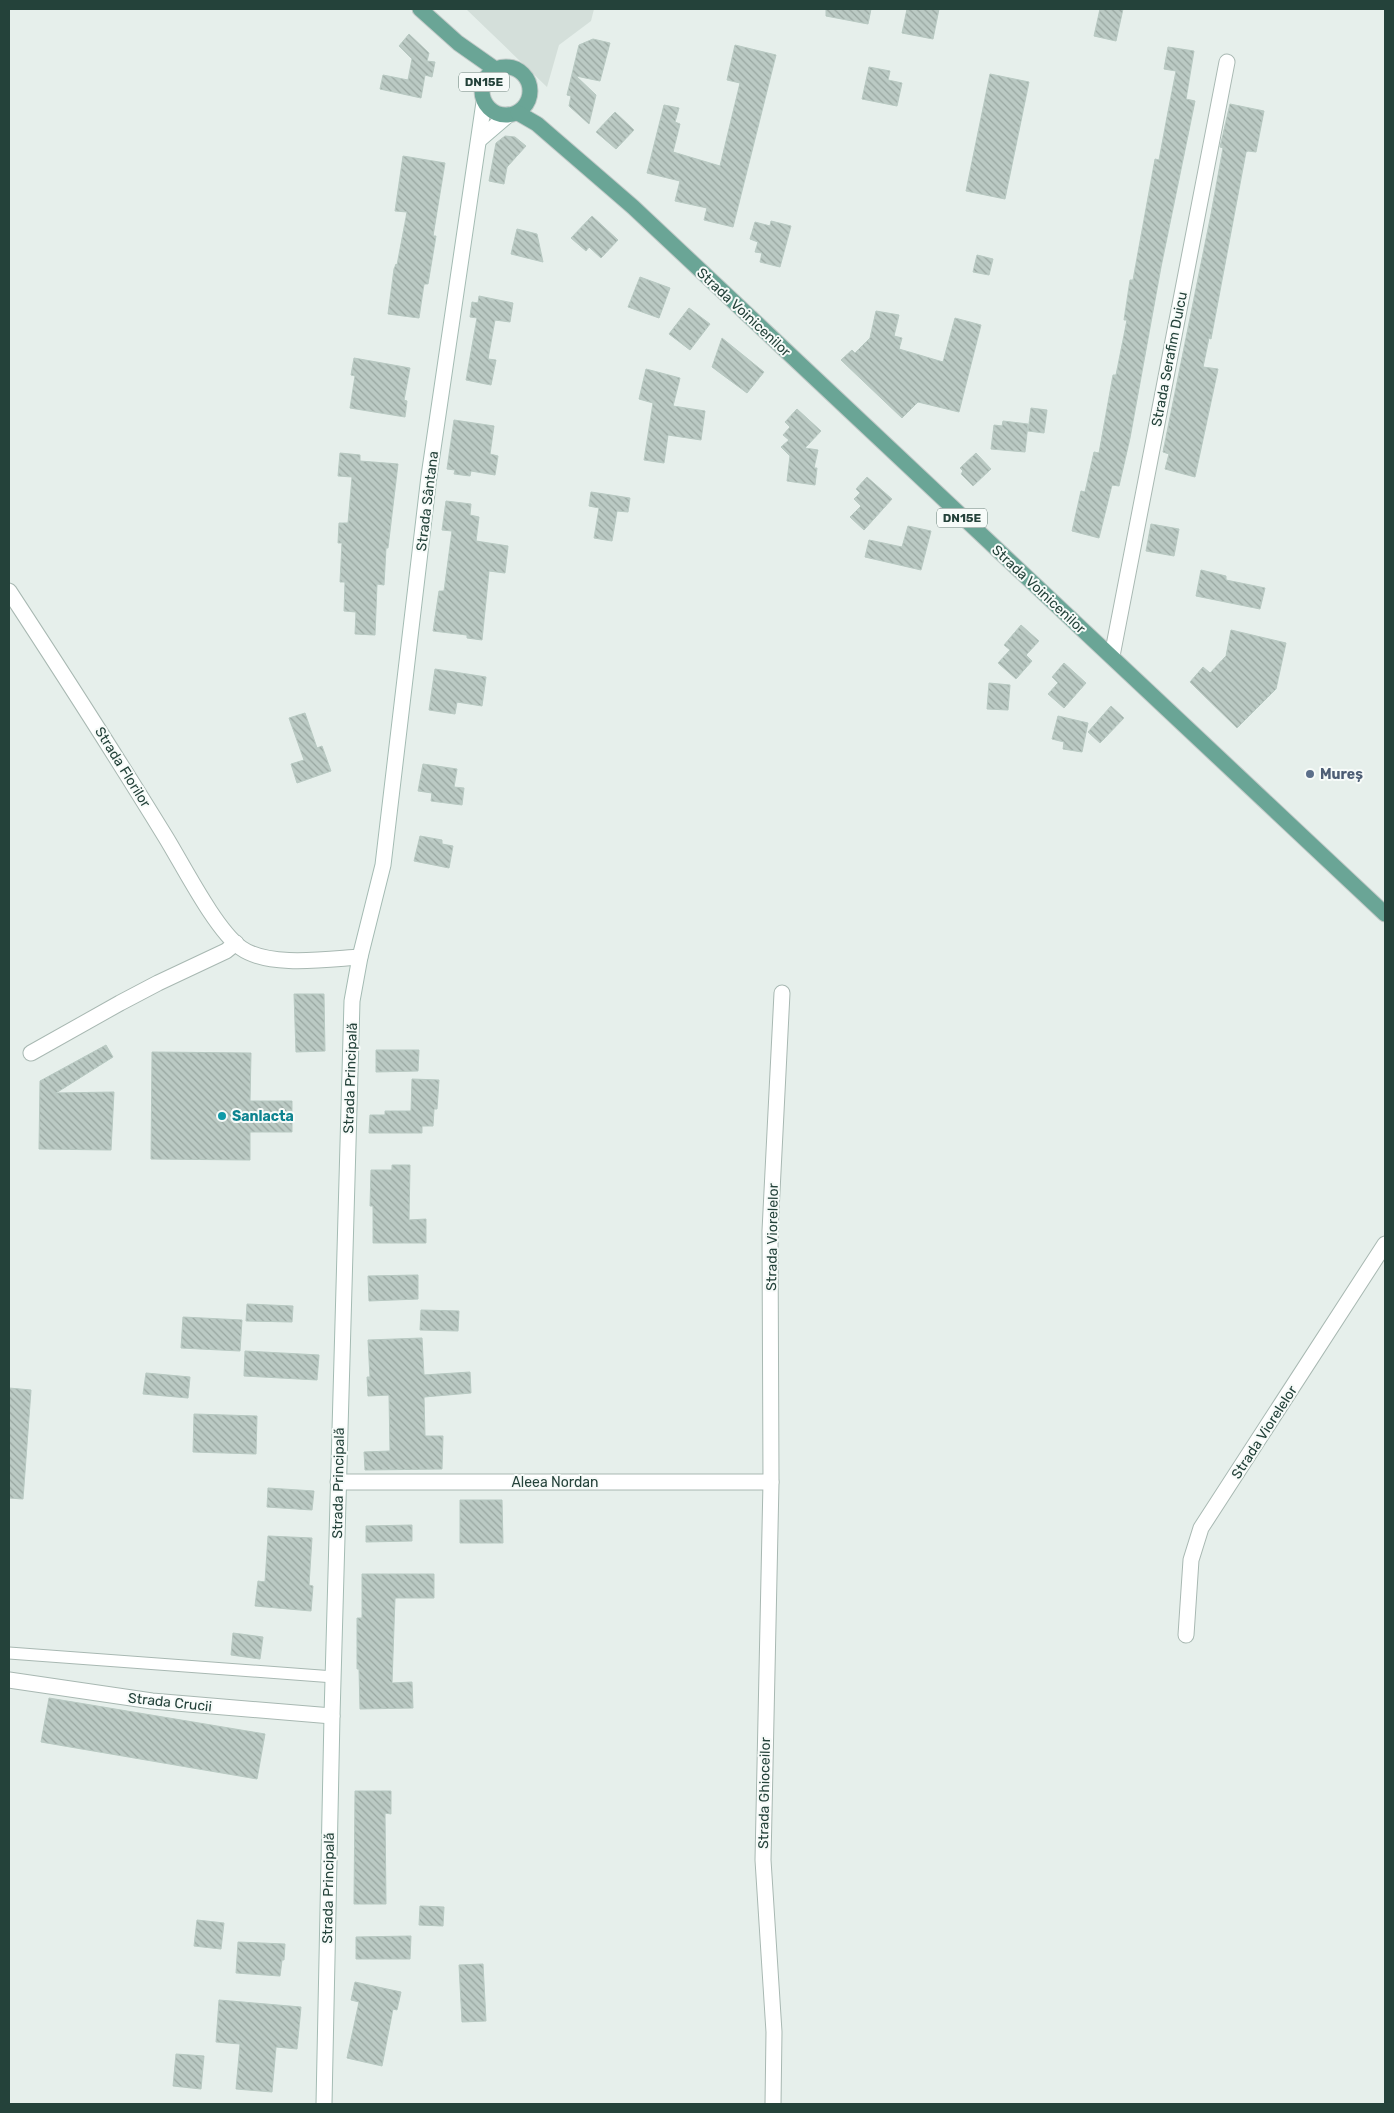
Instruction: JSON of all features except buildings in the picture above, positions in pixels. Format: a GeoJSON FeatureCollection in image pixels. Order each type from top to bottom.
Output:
{"type":"FeatureCollection","features":[{"type":"Feature","properties":{"kind":"main road","name":"DN15E"},"geometry":{"type":"LineString","coordinates":[[420,9],[490,75]]}},
{"type":"Feature","properties":{"kind":"main road","name":"DN15E"},"geometry":{"type":"LineString","coordinates":[[513,114],[494,113],[484,102],[482,87],[490,75],[511,67],[519,71],[529,84],[531,92],[529,100],[536,124]]}},
{"type":"Feature","properties":{"kind":"main road"},"geometry":{"type":"LineString","coordinates":[[513,114],[529,100]]}},
{"type":"Feature","properties":{"kind":"main road","name":"Strada Voinicenilor"},"geometry":{"type":"LineString","coordinates":[[513,114],[536,124],[633,207],[1385,914]]}},
{"type":"Feature","properties":{"kind":"street","name":"Strada Serafim Duicu"},"geometry":{"type":"LineString","coordinates":[[1112,656],[1227,62]]}},
{"type":"Feature","properties":{"kind":"street","name":"Strada Sântana"},"geometry":{"type":"LineString","coordinates":[[383,865],[429,476],[484,102]]}},
{"type":"Feature","properties":{"kind":"street"},"geometry":{"type":"LineString","coordinates":[[480,138],[513,114]]}},
{"type":"Feature","properties":{"kind":"street","name":"Strada Florilor"},"geometry":{"type":"LineString","coordinates":[[9,590],[94,720],[207,905],[229,936],[242,949],[255,954],[293,961],[360,958]]}},
{"type":"Feature","properties":{"kind":"street","name":"Strada Principală"},"geometry":{"type":"LineString","coordinates":[[324,2104],[332,1716],[352,1001],[360,958],[383,865]]}},
{"type":"Feature","properties":{"kind":"street"},"geometry":{"type":"LineString","coordinates":[[31,1054],[128,999],[226,951],[236,943]]}},
{"type":"Feature","properties":{"kind":"street","name":"Strada Viorelelor"},"geometry":{"type":"LineString","coordinates":[[771,1482],[770,1230],[782,993]]}},
{"type":"Feature","properties":{"kind":"street","name":"Strada Viorelelor"},"geometry":{"type":"LineString","coordinates":[[1186,1635],[1191,1560],[1202,1528],[1385,1244]]}},
{"type":"Feature","properties":{"kind":"street","name":"Aleea Nordan"},"geometry":{"type":"LineString","coordinates":[[338,1482],[771,1482]]}},
{"type":"Feature","properties":{"kind":"street","name":"Strada Ghioceilor"},"geometry":{"type":"LineString","coordinates":[[771,1482],[763,1860],[774,2032],[773,2104]]}},
{"type":"Feature","properties":{"kind":"street","name":"Strada Crucii"},"geometry":{"type":"LineString","coordinates":[[9,1680],[152,1701],[332,1716]]}},
{"type":"Feature","properties":{"kind":"lane"},"geometry":{"type":"LineString","coordinates":[[9,1653],[334,1677]]}},
{"type":"Feature","properties":{"kind":"shaded area"},"geometry":{"type":"Polygon","coordinates":[[[466,9],[594,9],[591,21],[559,45],[547,87],[466,9]]]}},
{"type":"Feature","properties":{"kind":"place","name":"Mureș"},"geometry":{"type":"Point","coordinates":[1310,774]}},
{"type":"Feature","properties":{"kind":"place","name":"Sanlacta"},"geometry":{"type":"Point","coordinates":[222,1116]}}]}
